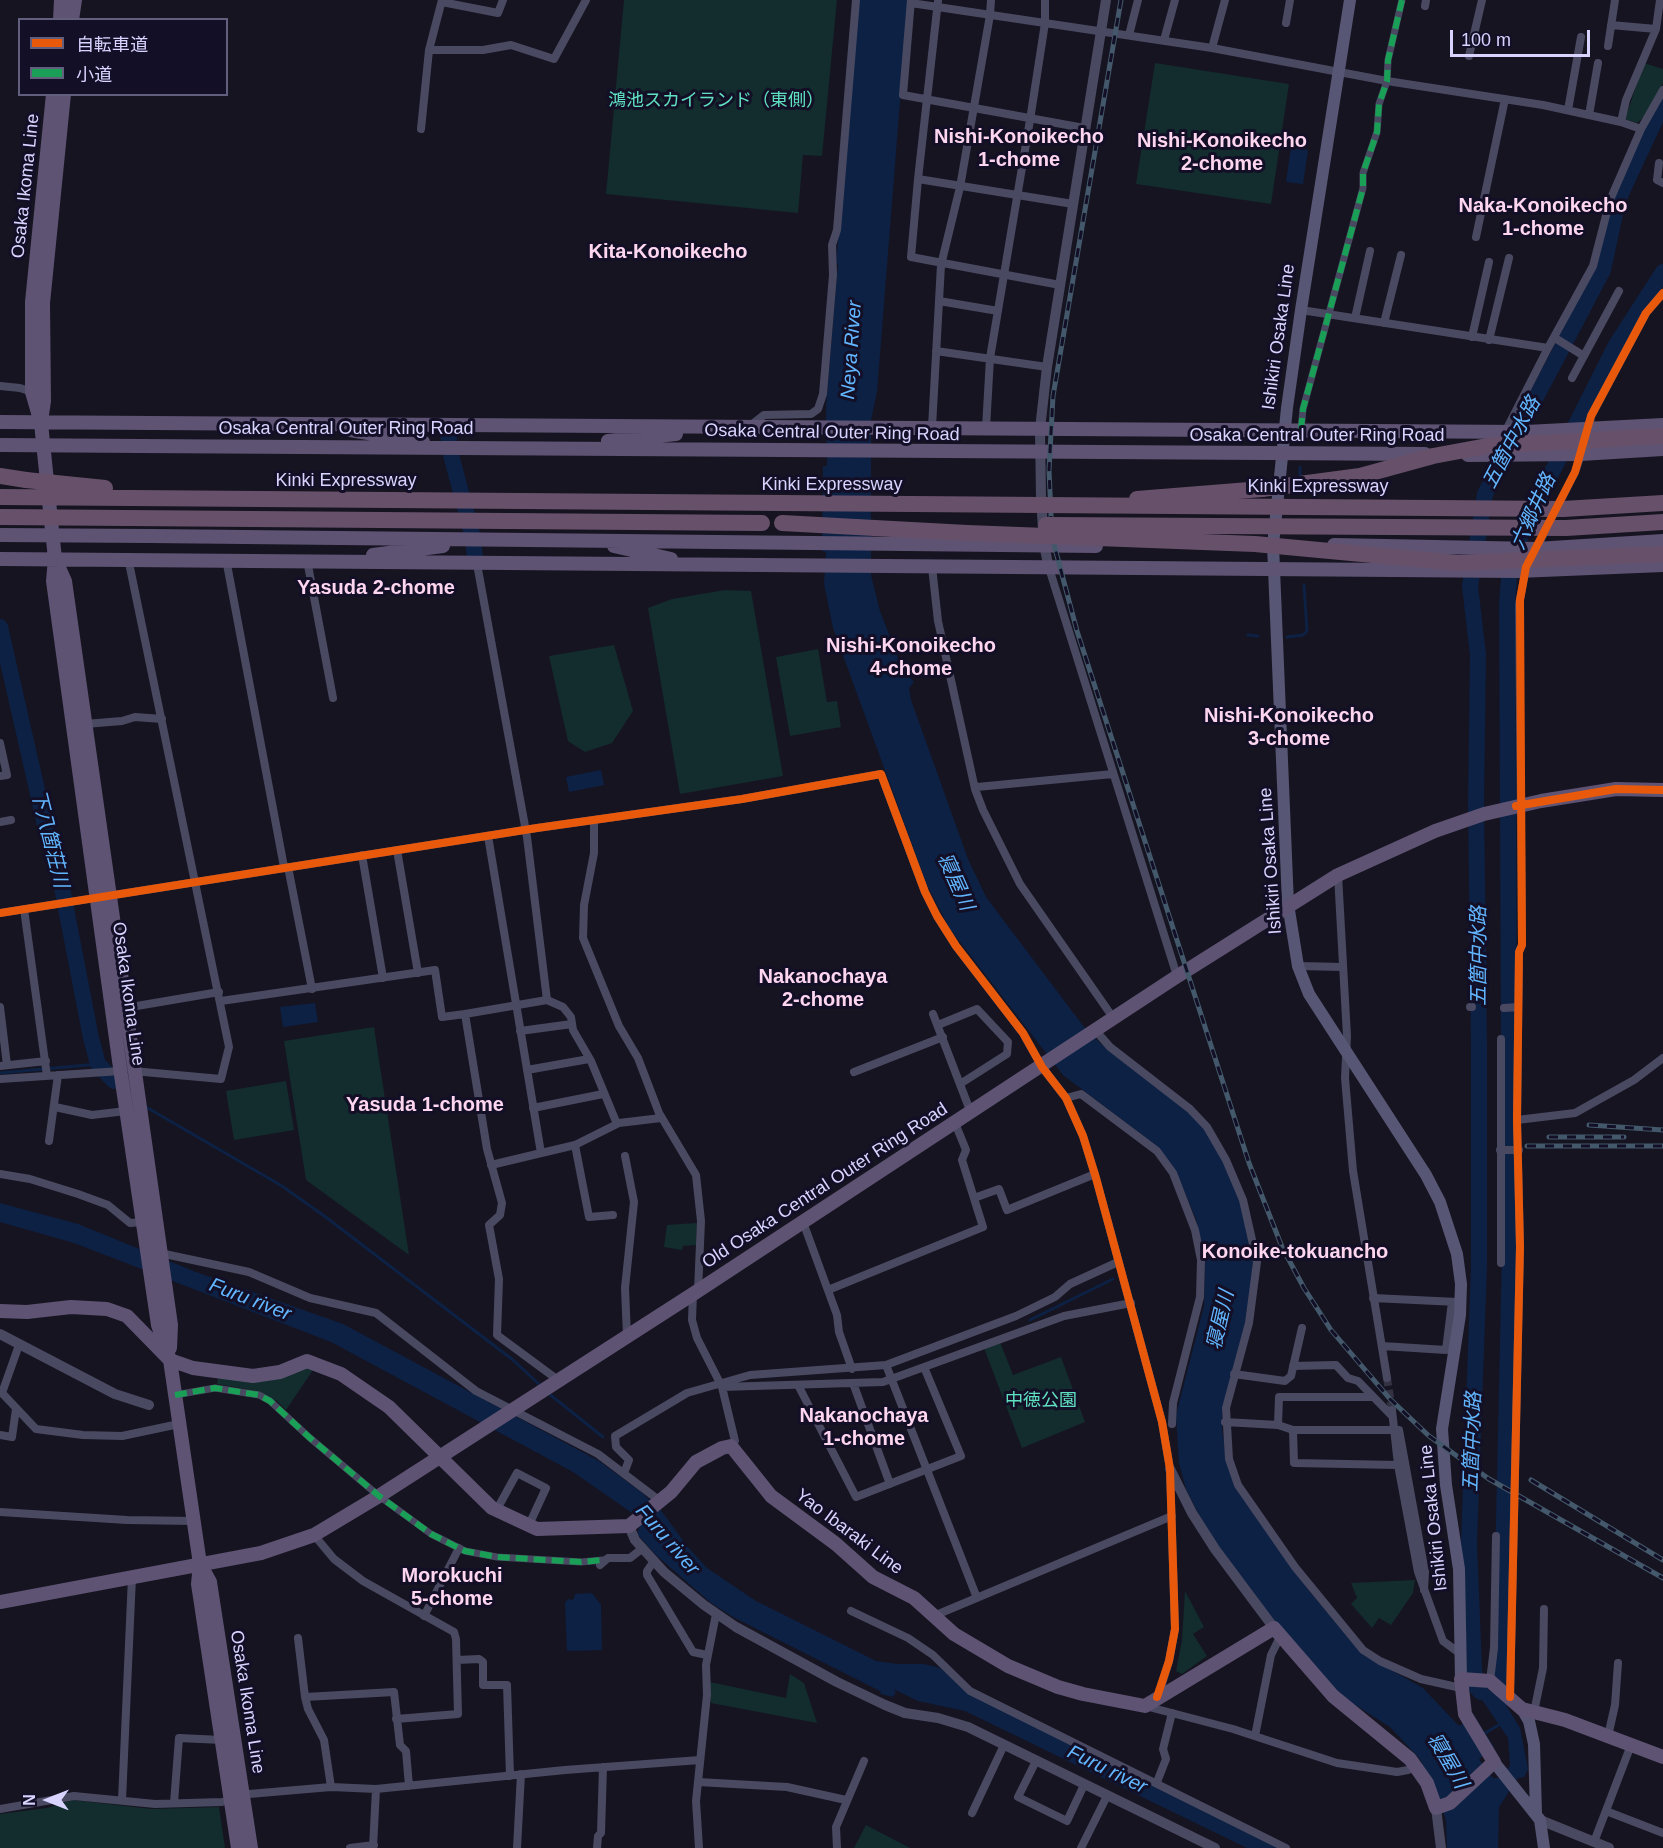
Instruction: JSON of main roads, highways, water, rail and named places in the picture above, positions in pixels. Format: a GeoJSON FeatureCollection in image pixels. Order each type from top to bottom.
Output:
{"type":"FeatureCollection","features":[{"type":"Feature","properties":{"kind":"highway"},"geometry":{"type":"LineString","coordinates":[[1070,505],[1336,480],[1446,453],[1487,446],[1663,436]]}},
{"type":"Feature","properties":{"kind":"highway"},"geometry":{"type":"LineString","coordinates":[[0,476],[144,491],[302,495],[358,500]]}},
{"type":"Feature","properties":{"kind":"highway","name":"Kinki Expressway"},"geometry":{"type":"LineString","coordinates":[[0,497],[1563,508],[1663,503]]}},
{"type":"Feature","properties":{"kind":"highway"},"geometry":{"type":"LineString","coordinates":[[0,517],[1566,528],[1663,522]]}},
{"type":"Feature","properties":{"kind":"highway"},"geometry":{"type":"LineString","coordinates":[[782,523],[1255,544],[1458,563],[1663,554]]}},
{"type":"Feature","properties":{"kind":"main road"},"geometry":{"type":"LineString","coordinates":[[60,18],[62,0]]}},
{"type":"Feature","properties":{"kind":"main road"},"geometry":{"type":"LineString","coordinates":[[72,18],[75,0]]}},
{"type":"Feature","properties":{"kind":"main road","name":"Ishikiri Osaka Line"},"geometry":{"type":"LineString","coordinates":[[1350,0],[1284,430],[1273,545],[1288,904],[1298,966],[1312,1000],[1412,1151],[1437,1195],[1457,1254],[1457,1302],[1442,1429],[1446,1485],[1459,1569],[1462,1655],[1476,1681]]}},
{"type":"Feature","properties":{"kind":"main road","name":"Osaka Ikoma Line"},"geometry":{"type":"LineString","coordinates":[[53,96],[32,302],[32,392],[41,423],[55,559],[53,580],[102,895],[125,1008],[120,1072],[135,1087],[130,1110],[143,1222],[153,1250]]}},
{"type":"Feature","properties":{"kind":"main road","name":"Osaka Ikoma Line"},"geometry":{"type":"LineString","coordinates":[[41,423],[45,402],[43,303],[64,96]]}},
{"type":"Feature","properties":{"kind":"main road"},"geometry":{"type":"LineString","coordinates":[[0,422],[1506,432],[1586,431],[1663,425]]}},
{"type":"Feature","properties":{"kind":"main road"},"geometry":{"type":"LineString","coordinates":[[316,423],[445,446]]}},
{"type":"Feature","properties":{"kind":"main road"},"geometry":{"type":"LineString","coordinates":[[574,447],[650,436],[743,433],[769,426]]}},
{"type":"Feature","properties":{"kind":"main road","name":"Osaka Central Outer Ring Road"},"geometry":{"type":"LineString","coordinates":[[0,445],[420,449],[445,446],[1040,453],[1495,455],[1576,454],[1663,449]]}},
{"type":"Feature","properties":{"kind":"main road"},"geometry":{"type":"LineString","coordinates":[[0,535],[1273,545],[1507,549],[1663,541]]}},
{"type":"Feature","properties":{"kind":"main road"},"geometry":{"type":"LineString","coordinates":[[307,560],[313,556],[378,555],[440,546],[534,539],[622,547],[694,565]]}},
{"type":"Feature","properties":{"kind":"main road"},"geometry":{"type":"LineString","coordinates":[[0,560],[128,558],[477,564],[1462,571],[1663,565]]}},
{"type":"Feature","properties":{"kind":"main road","name":"Osaka Ikoma Line"},"geometry":{"type":"LineString","coordinates":[[55,559],[65,581],[85,724],[120,1072],[130,1110],[153,1250],[158,1285],[158,1325],[170,1360],[200,1564],[198,1584],[222,1740],[251,1848]]}},
{"type":"Feature","properties":{"kind":"main road","name":"Old Osaka Central Outer Ring Road"},"geometry":{"type":"LineString","coordinates":[[0,1602],[261,1553],[314,1535],[379,1496],[696,1292],[1288,904],[1338,875],[1370,858],[1484,814],[1616,789],[1663,790]]}},
{"type":"Feature","properties":{"kind":"main road"},"geometry":{"type":"LineString","coordinates":[[0,1311],[8,1313],[71,1307],[107,1309],[127,1316],[170,1360],[193,1368],[253,1376],[280,1372],[307,1361],[341,1374],[389,1407],[439,1456]]}},
{"type":"Feature","properties":{"kind":"main road","name":"Yao Ibaraki Line"},"geometry":{"type":"LineString","coordinates":[[439,1456],[496,1511],[528,1527],[572,1529],[633,1523],[671,1492],[696,1462],[722,1448],[731,1446],[771,1496],[836,1544],[873,1577],[914,1598],[936,1615],[954,1634],[1008,1666],[1058,1687],[1145,1706],[1277,1632],[1304,1666],[1333,1696],[1410,1759],[1427,1783],[1438,1808],[1450,1803],[1493,1763]]}},
{"type":"Feature","properties":{"kind":"main road","name":"Osaka Ikoma Line"},"geometry":{"type":"LineString","coordinates":[[200,1564],[210,1582],[237,1798],[238,1848]]}},
{"type":"Feature","properties":{"kind":"main road"},"geometry":{"type":"LineString","coordinates":[[1538,1817],[1514,1785],[1493,1763],[1468,1720],[1476,1681],[1508,1695],[1528,1710],[1663,1757]]}},
{"type":"Feature","properties":{"kind":"main road"},"geometry":{"type":"LineString","coordinates":[[1528,1710],[1534,1744],[1538,1817],[1544,1848]]}},
{"type":"Feature","properties":{"kind":"water"},"geometry":{"type":"Polygon","coordinates":[[[859,0],[908,0],[877,392],[871,420],[871,575],[880,611],[901,666],[914,682],[909,688],[911,700],[968,859],[986,897],[1084,1027],[1101,1044],[1178,1103],[1200,1123],[1218,1149],[1240,1201],[1253,1263],[1246,1322],[1222,1410],[1226,1460],[1239,1492],[1310,1592],[1361,1653],[1423,1688],[1459,1726],[1475,1717],[1494,1747],[1479,1759],[1493,1778],[1499,1778],[1510,1766],[1508,1738],[1472,1685],[1482,1685],[1503,1700],[1520,1728],[1528,1769],[1524,1777],[1518,1778],[1499,1807],[1498,1848],[1447,1848],[1446,1821],[1438,1793],[1419,1758],[1390,1727],[1341,1696],[1277,1624],[1221,1550],[1199,1515],[1186,1489],[1179,1463],[1176,1415],[1204,1306],[1205,1261],[1196,1219],[1176,1172],[1154,1144],[1063,1075],[950,929],[927,885],[833,628],[824,584],[826,552],[822,551],[823,466],[827,466],[826,407],[859,0]]]}},
{"type":"Feature","properties":{"kind":"water"},"geometry":{"type":"Polygon","coordinates":[[[1291,147],[1308,150],[1303,184],[1286,182],[1291,147]]]}},
{"type":"Feature","properties":{"kind":"water"},"geometry":{"type":"Polygon","coordinates":[[[601,770],[604,785],[569,792],[566,777],[601,770]]]}},
{"type":"Feature","properties":{"kind":"water"},"geometry":{"type":"Polygon","coordinates":[[[315,1003],[318,1022],[283,1027],[280,1007],[315,1003]]]}},
{"type":"Feature","properties":{"kind":"water","name":"Furu river"},"geometry":{"type":"Polygon","coordinates":[[[0,1203],[78,1224],[196,1272],[343,1324],[599,1461],[660,1509],[687,1546],[707,1568],[756,1601],[876,1661],[924,1664],[940,1668],[981,1700],[1279,1848],[1247,1848],[965,1711],[918,1701],[893,1689],[896,1692],[893,1697],[881,1694],[880,1691],[733,1617],[711,1603],[656,1555],[637,1534],[641,1523],[635,1515],[573,1472],[331,1342],[74,1243],[0,1222],[0,1203]]]}},
{"type":"Feature","properties":{"kind":"water"},"geometry":{"type":"Polygon","coordinates":[[[592,1593],[601,1605],[602,1650],[567,1651],[565,1603],[568,1599],[573,1600],[575,1594],[592,1593]]]}},
{"type":"Feature","properties":{"kind":"waterway","name":"五箇中水路"},"geometry":{"type":"LineString","coordinates":[[1481,1692],[1477,1688],[1474,1669],[1469,1543],[1479,1266],[1476,803],[1478,655],[1470,586],[1485,494],[1603,270],[1618,200],[1663,103]]}},
{"type":"Feature","properties":{"kind":"waterway","name":"六郷井路"},"geometry":{"type":"LineString","coordinates":[[1500,1703],[1510,1250],[1507,603],[1510,566],[1519,540],[1616,345],[1663,272]]}},
{"type":"Feature","properties":{"kind":"waterway"},"geometry":{"type":"LineString","coordinates":[[447,429],[449,440]]}},
{"type":"Feature","properties":{"kind":"waterway"},"geometry":{"type":"LineString","coordinates":[[451,455],[472,534]]}},
{"type":"Feature","properties":{"kind":"waterway"},"geometry":{"type":"LineString","coordinates":[[1300,467],[1300,480]]}},
{"type":"Feature","properties":{"kind":"waterway"},"geometry":{"type":"LineString","coordinates":[[474,548],[475,559]]}},
{"type":"Feature","properties":{"kind":"waterway"},"geometry":{"type":"LineString","coordinates":[[1287,637],[1303,635],[1307,631],[1304,585]]}},
{"type":"Feature","properties":{"kind":"waterway","name":"下八箇荘川"},"geometry":{"type":"LineString","coordinates":[[0,627],[48,838],[58,867],[91,1038],[98,1064],[114,1081]]}},
{"type":"Feature","properties":{"kind":"waterway"},"geometry":{"type":"LineString","coordinates":[[1248,635],[1258,636]]}},
{"type":"Feature","properties":{"kind":"waterway"},"geometry":{"type":"LineString","coordinates":[[0,1073],[98,1064]]}},
{"type":"Feature","properties":{"kind":"waterway"},"geometry":{"type":"LineString","coordinates":[[146,1107],[282,1186],[513,1360],[541,1386]]}},
{"type":"Feature","properties":{"kind":"waterway"},"geometry":{"type":"LineString","coordinates":[[1030,1320],[1113,1279]]}},
{"type":"Feature","properties":{"kind":"waterway"},"geometry":{"type":"LineString","coordinates":[[548,1393],[603,1437]]}},
{"type":"Feature","properties":{"kind":"waterway"},"geometry":{"type":"LineString","coordinates":[[1482,1735],[1502,1723]]}},
{"type":"Feature","properties":{"kind":"tunnel"},"geometry":{"type":"LineString","coordinates":[[1387,1378],[1392,1410]]}},
{"type":"Feature","properties":{"kind":"railway"},"geometry":{"type":"LineString","coordinates":[[1121,0],[1053,396],[1049,470],[1052,537],[1077,631],[1249,1163],[1282,1247],[1304,1288],[1331,1330],[1390,1399],[1429,1436],[1489,1479],[1663,1578]]}},
{"type":"Feature","properties":{"kind":"railway"},"geometry":{"type":"LineString","coordinates":[[1589,1125],[1663,1130]]}},
{"type":"Feature","properties":{"kind":"railway"},"geometry":{"type":"LineString","coordinates":[[1549,1137],[1624,1137]]}},
{"type":"Feature","properties":{"kind":"railway"},"geometry":{"type":"LineString","coordinates":[[1527,1146],[1663,1146]]}},
{"type":"Feature","properties":{"kind":"railway"},"geometry":{"type":"LineString","coordinates":[[1531,1480],[1663,1560]]}},
{"type":"Feature","properties":{"kind":"district","name":"Nishi-Konoikecho 1-chome"},"geometry":{"type":"Point","coordinates":[1019,148]}},
{"type":"Feature","properties":{"kind":"district","name":"Nishi-Konoikecho 2-chome"},"geometry":{"type":"Point","coordinates":[1222,152]}},
{"type":"Feature","properties":{"kind":"district","name":"Naka-Konoikecho 1-chome"},"geometry":{"type":"Point","coordinates":[1543,218]}},
{"type":"Feature","properties":{"kind":"district","name":"Kita-Konoikecho"},"geometry":{"type":"Point","coordinates":[668,252]}},
{"type":"Feature","properties":{"kind":"district","name":"Yasuda 2-chome"},"geometry":{"type":"Point","coordinates":[376,588]}},
{"type":"Feature","properties":{"kind":"district","name":"Nishi-Konoikecho 4-chome"},"geometry":{"type":"Point","coordinates":[911,658]}},
{"type":"Feature","properties":{"kind":"district","name":"Nishi-Konoikecho 3-chome"},"geometry":{"type":"Point","coordinates":[1289,728]}},
{"type":"Feature","properties":{"kind":"district","name":"Nakanochaya 2-chome"},"geometry":{"type":"Point","coordinates":[823,988]}},
{"type":"Feature","properties":{"kind":"district","name":"Yasuda 1-chome"},"geometry":{"type":"Point","coordinates":[425,1105]}},
{"type":"Feature","properties":{"kind":"district","name":"Konoike-tokuancho"},"geometry":{"type":"Point","coordinates":[1295,1252]}},
{"type":"Feature","properties":{"kind":"district","name":"Nakanochaya 1-chome"},"geometry":{"type":"Point","coordinates":[864,1428]}},
{"type":"Feature","properties":{"kind":"district","name":"Morokuchi 5-chome"},"geometry":{"type":"Point","coordinates":[452,1588]}},
{"type":"Feature","properties":{"kind":"park label","name":"鴻池スカイランド（東側）"},"geometry":{"type":"Point","coordinates":[716,101]}},
{"type":"Feature","properties":{"kind":"park label","name":"中徳公園"},"geometry":{"type":"Point","coordinates":[1041,1401]}},
{"type":"Feature","properties":{"kind":"water label","name":"Neya River"},"geometry":{"type":"Point","coordinates":[852,350]}},
{"type":"Feature","properties":{"kind":"water label","name":"寝屋川"},"geometry":{"type":"Point","coordinates":[955,882]}},
{"type":"Feature","properties":{"kind":"water label","name":"寝屋川"},"geometry":{"type":"Point","coordinates":[1221,1320]}},
{"type":"Feature","properties":{"kind":"water label","name":"寝屋川"},"geometry":{"type":"Point","coordinates":[1447,1761]}}]}
